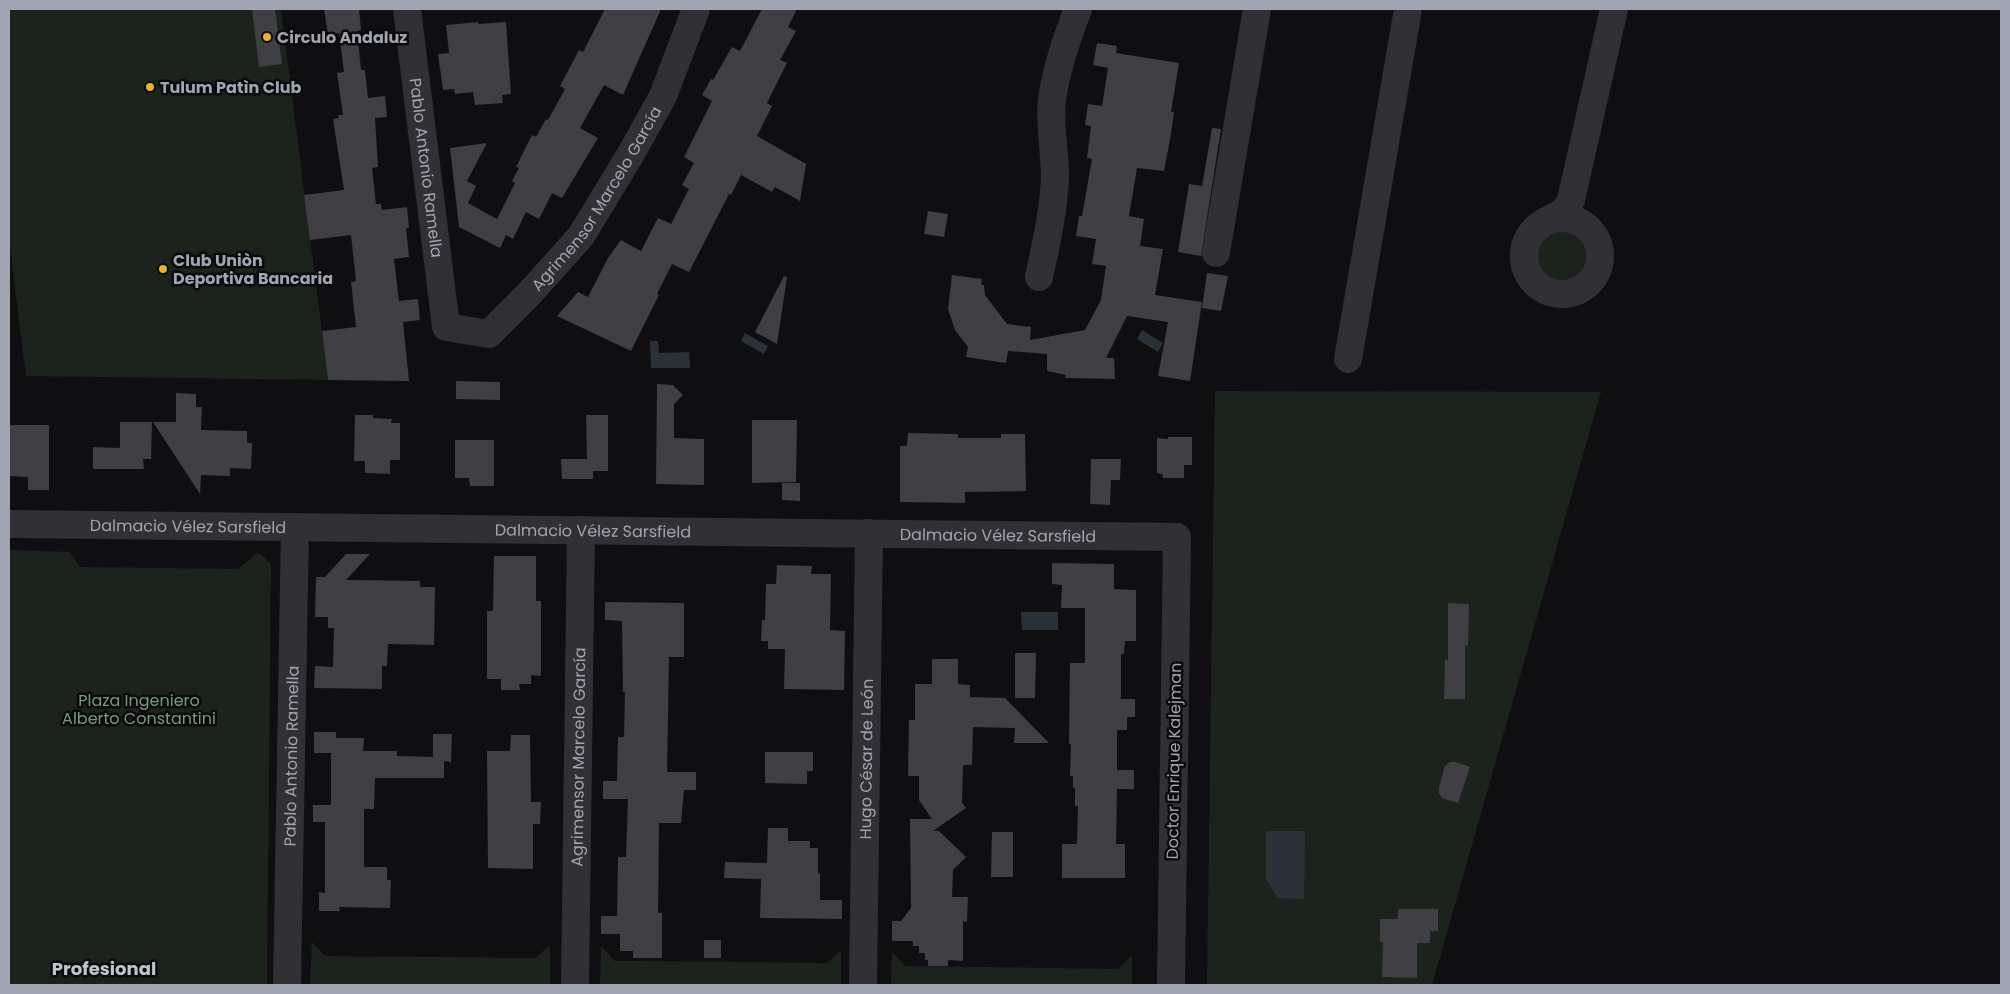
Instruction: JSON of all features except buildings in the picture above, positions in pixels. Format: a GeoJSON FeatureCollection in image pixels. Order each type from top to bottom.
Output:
{"type":"FeatureCollection","features":[{"type":"Feature","properties":{"kind":"street","name":"Pablo Antonio Ramella"},"geometry":{"type":"LineString","coordinates":[[407,9],[446,327]]}},
{"type":"Feature","properties":{"kind":"street","name":"Agrimensor Marcelo García"},"geometry":{"type":"LineString","coordinates":[[446,327],[489,334],[529,294],[581,236],[632,152],[663,96],[696,9]]}},
{"type":"Feature","properties":{"kind":"street"},"geometry":{"type":"LineString","coordinates":[[1039,277],[1054,194],[1052,99],[1059,68],[1078,9]]}},
{"type":"Feature","properties":{"kind":"street"},"geometry":{"type":"LineString","coordinates":[[1216,253],[1257,9]]}},
{"type":"Feature","properties":{"kind":"street"},"geometry":{"type":"LineString","coordinates":[[1348,359],[1408,9]]}},
{"type":"Feature","properties":{"kind":"street"},"geometry":{"type":"LineString","coordinates":[[1571,200],[1575,214],[1593,233],[1598,244],[1600,256],[1598,268],[1593,278],[1584,287],[1574,292],[1562,294],[1550,292],[1539,287],[1528,273],[1523,256],[1525,244],[1531,233],[1539,225],[1564,212],[1571,200],[1614,9]]}},
{"type":"Feature","properties":{"kind":"street"},"geometry":{"type":"LineString","coordinates":[[1550,219],[1562,217],[1574,219],[1584,225]]}},
{"type":"Feature","properties":{"kind":"street","name":"Dalmacio Vélez Sarsfield"},"geometry":{"type":"LineString","coordinates":[[9,524],[1177,537]]}},
{"type":"Feature","properties":{"kind":"street","name":"Pablo Antonio Ramella"},"geometry":{"type":"LineString","coordinates":[[287,985],[295,527]]}},
{"type":"Feature","properties":{"kind":"street","name":"Agrimensor Marcelo García"},"geometry":{"type":"LineString","coordinates":[[575,985],[581,530]]}},
{"type":"Feature","properties":{"kind":"street","name":"Hugo César de León"},"geometry":{"type":"LineString","coordinates":[[863,985],[869,533]]}},
{"type":"Feature","properties":{"kind":"street","name":"Doctor Enrique Kalejman"},"geometry":{"type":"LineString","coordinates":[[1171,985],[1177,537]]}},
{"type":"Feature","properties":{"kind":"green space"},"geometry":{"type":"Polygon","coordinates":[[[9,9],[281,9],[328,380],[26,376],[9,239],[9,9]]]}},
{"type":"Feature","properties":{"kind":"green space"},"geometry":{"type":"Polygon","coordinates":[[[1561,231],[1579,238],[1586,256],[1579,274],[1561,281],[1543,274],[1536,256],[1543,238],[1561,231]]]}},
{"type":"Feature","properties":{"kind":"green space"},"geometry":{"type":"Polygon","coordinates":[[[1215,391],[1601,392],[1432,985],[1207,985],[1215,391]]]}},
{"type":"Feature","properties":{"kind":"green space","name":"Plaza Ingeniero Alberto Constantini"},"geometry":{"type":"Polygon","coordinates":[[[9,550],[70,552],[80,567],[238,569],[259,553],[271,564],[267,985],[9,985],[9,550]]]}},
{"type":"Feature","properties":{"kind":"green space"},"geometry":{"type":"Polygon","coordinates":[[[312,942],[325,956],[535,958],[550,945],[550,985],[310,985],[312,942]]]}},
{"type":"Feature","properties":{"kind":"green space"},"geometry":{"type":"Polygon","coordinates":[[[601,946],[615,961],[827,963],[841,950],[841,985],[600,985],[601,946]]]}},
{"type":"Feature","properties":{"kind":"green space"},"geometry":{"type":"Polygon","coordinates":[[[892,952],[905,966],[1118,969],[1132,955],[1132,985],[891,985],[892,952]]]}},
{"type":"Feature","properties":{"kind":"shaded area"},"geometry":{"type":"Polygon","coordinates":[[[1142,330],[1163,343],[1158,352],[1137,339],[1142,330]]]}},
{"type":"Feature","properties":{"kind":"shaded area"},"geometry":{"type":"Polygon","coordinates":[[[745,333],[768,346],[764,354],[741,341],[745,333]]]}},
{"type":"Feature","properties":{"kind":"shaded area"},"geometry":{"type":"Polygon","coordinates":[[[650,341],[658,341],[659,353],[689,352],[690,368],[651,368],[650,341]]]}},
{"type":"Feature","properties":{"kind":"shaded area"},"geometry":{"type":"Polygon","coordinates":[[[1021,612],[1058,612],[1058,630],[1022,630],[1021,612]]]}},
{"type":"Feature","properties":{"kind":"shaded area"},"geometry":{"type":"Polygon","coordinates":[[[1266,831],[1303,831],[1305,834],[1303,899],[1277,898],[1266,878],[1266,831]]]}},
{"type":"Feature","properties":{"kind":"place","name":"Circulo Andaluz"},"geometry":{"type":"Point","coordinates":[267,37]}},
{"type":"Feature","properties":{"kind":"place","name":"Tulum Patìn Club"},"geometry":{"type":"Point","coordinates":[150,87]}},
{"type":"Feature","properties":{"kind":"place","name":"Club Uniòn Deportiva Bancaria"},"geometry":{"type":"Point","coordinates":[163,269]}},
{"type":"Feature","properties":{"kind":"district","name":"Profesional"},"geometry":{"type":"Point","coordinates":[104,968]}}]}
